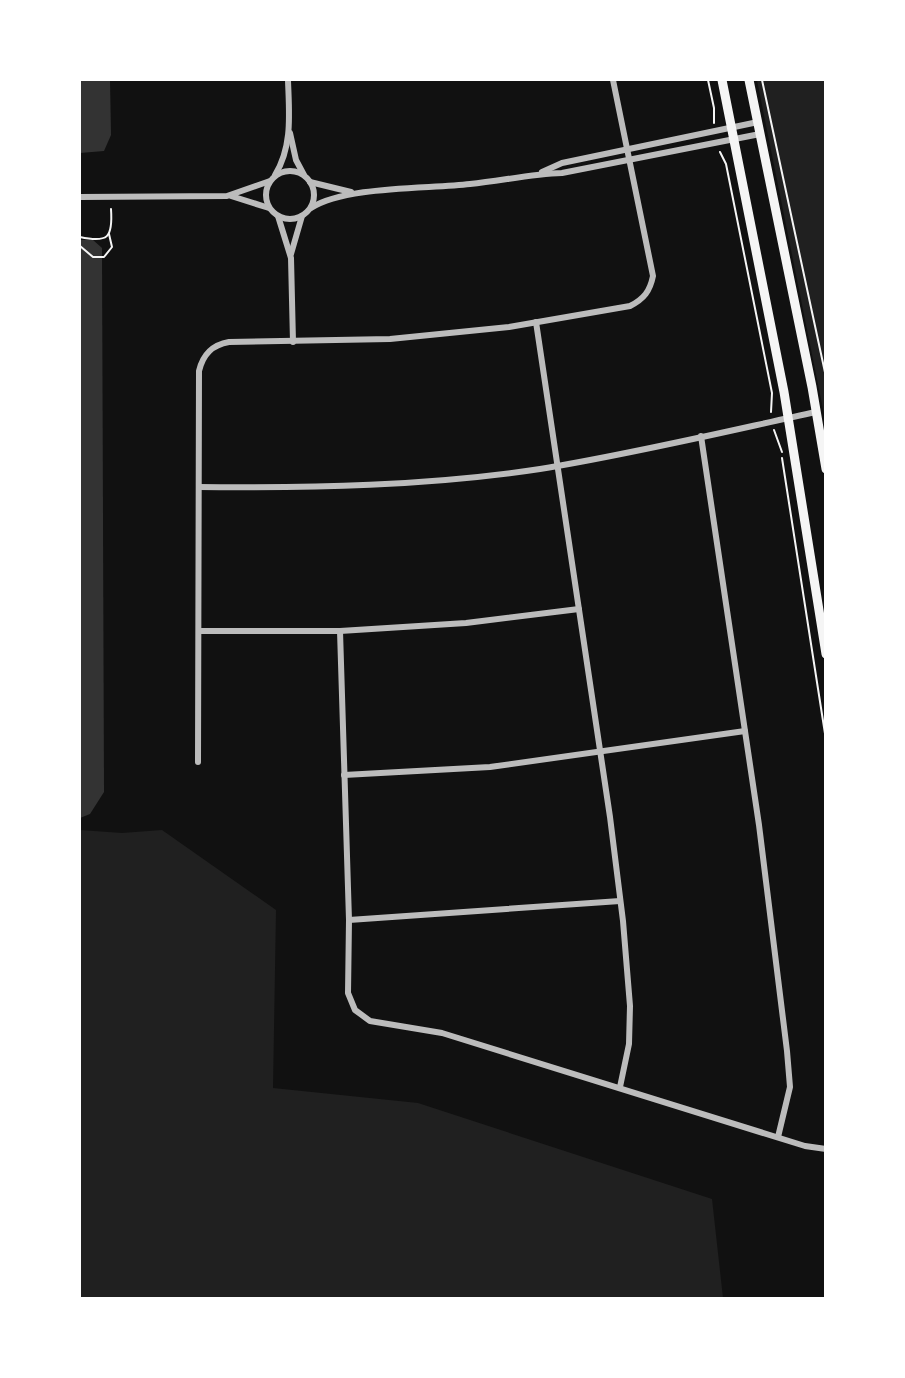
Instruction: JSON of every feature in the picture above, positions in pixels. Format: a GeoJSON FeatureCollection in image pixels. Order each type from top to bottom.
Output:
{"type":"FeatureCollection","features":[{"type":"Feature","properties":{"kind":"main road"},"geometry":{"type":"LineString","coordinates":[[722,80],[788,418],[825,654]]}},
{"type":"Feature","properties":{"kind":"main road"},"geometry":{"type":"LineString","coordinates":[[749,80],[816,412],[825,469]]}},
{"type":"Feature","properties":{"kind":"street"},"geometry":{"type":"LineString","coordinates":[[288,80],[289,130],[296,160],[310,182],[314,195],[311,208]]}},
{"type":"Feature","properties":{"kind":"street"},"geometry":{"type":"LineString","coordinates":[[198,762],[199,371],[206,354],[220,344],[229,342],[390,339],[536,322],[630,306],[646,294],[653,276],[613,80]]}},
{"type":"Feature","properties":{"kind":"street"},"geometry":{"type":"LineString","coordinates":[[539,174],[562,163],[758,122]]}},
{"type":"Feature","properties":{"kind":"street"},"geometry":{"type":"LineString","coordinates":[[269,208],[266,195],[284,156],[289,130]]}},
{"type":"Feature","properties":{"kind":"street"},"geometry":{"type":"LineString","coordinates":[[80,196],[227,196],[269,208],[278,216],[290,220],[302,216],[323,201],[355,193],[461,185],[562,173],[630,162],[760,134]]}},
{"type":"Feature","properties":{"kind":"street"},"geometry":{"type":"LineString","coordinates":[[227,196],[287,171],[304,175]]}},
{"type":"Feature","properties":{"kind":"street"},"geometry":{"type":"LineString","coordinates":[[310,182],[355,193]]}},
{"type":"Feature","properties":{"kind":"street"},"geometry":{"type":"LineString","coordinates":[[278,216],[291,258],[293,342]]}},
{"type":"Feature","properties":{"kind":"street"},"geometry":{"type":"LineString","coordinates":[[291,258],[302,216]]}},
{"type":"Feature","properties":{"kind":"street"},"geometry":{"type":"LineString","coordinates":[[536,322],[620,901],[630,1006],[629,1044],[620,1087]]}},
{"type":"Feature","properties":{"kind":"street"},"geometry":{"type":"LineString","coordinates":[[199,487],[330,486],[452,479],[557,465],[816,412]]}},
{"type":"Feature","properties":{"kind":"street"},"geometry":{"type":"LineString","coordinates":[[701,436],[745,731],[788,1051],[790,1087],[778,1137]]}},
{"type":"Feature","properties":{"kind":"street"},"geometry":{"type":"LineString","coordinates":[[199,631],[340,631],[466,623],[579,609]]}},
{"type":"Feature","properties":{"kind":"street"},"geometry":{"type":"LineString","coordinates":[[340,631],[349,920],[348,993],[355,1010],[370,1021],[442,1033],[805,1146],[825,1149]]}},
{"type":"Feature","properties":{"kind":"street"},"geometry":{"type":"LineString","coordinates":[[345,775],[489,766],[745,731]]}},
{"type":"Feature","properties":{"kind":"street"},"geometry":{"type":"LineString","coordinates":[[349,920],[620,901]]}},
{"type":"Feature","properties":{"kind":"path"},"geometry":{"type":"LineString","coordinates":[[708,80],[714,108],[714,124]]}},
{"type":"Feature","properties":{"kind":"path"},"geometry":{"type":"LineString","coordinates":[[762,80],[825,377]]}},
{"type":"Feature","properties":{"kind":"path"},"geometry":{"type":"LineString","coordinates":[[719,148],[726,164],[772,393],[771,412]]}},
{"type":"Feature","properties":{"kind":"path"},"geometry":{"type":"LineString","coordinates":[[80,237],[101,240],[109,234],[112,226],[111,208]]}},
{"type":"Feature","properties":{"kind":"path"},"geometry":{"type":"LineString","coordinates":[[80,246],[93,257],[104,257],[112,247],[109,234]]}},
{"type":"Feature","properties":{"kind":"path"},"geometry":{"type":"LineString","coordinates":[[775,434],[781,450],[825,740]]}},
{"type":"Feature","properties":{"kind":"shaded area"},"geometry":{"type":"Polygon","coordinates":[[[80,80],[110,80],[111,135],[104,151],[80,153],[80,80]]]}},
{"type":"Feature","properties":{"kind":"shaded area"},"geometry":{"type":"Polygon","coordinates":[[[757,80],[825,80],[825,419],[757,80]]]}},
{"type":"Feature","properties":{"kind":"shaded area"},"geometry":{"type":"Polygon","coordinates":[[[80,240],[93,240],[102,248],[104,792],[90,814],[80,818],[80,240]]]}},
{"type":"Feature","properties":{"kind":"shaded area"},"geometry":{"type":"Polygon","coordinates":[[[80,830],[122,833],[162,830],[276,910],[273,1088],[418,1103],[712,1199],[723,1298],[80,1298],[80,830]]]}}]}
